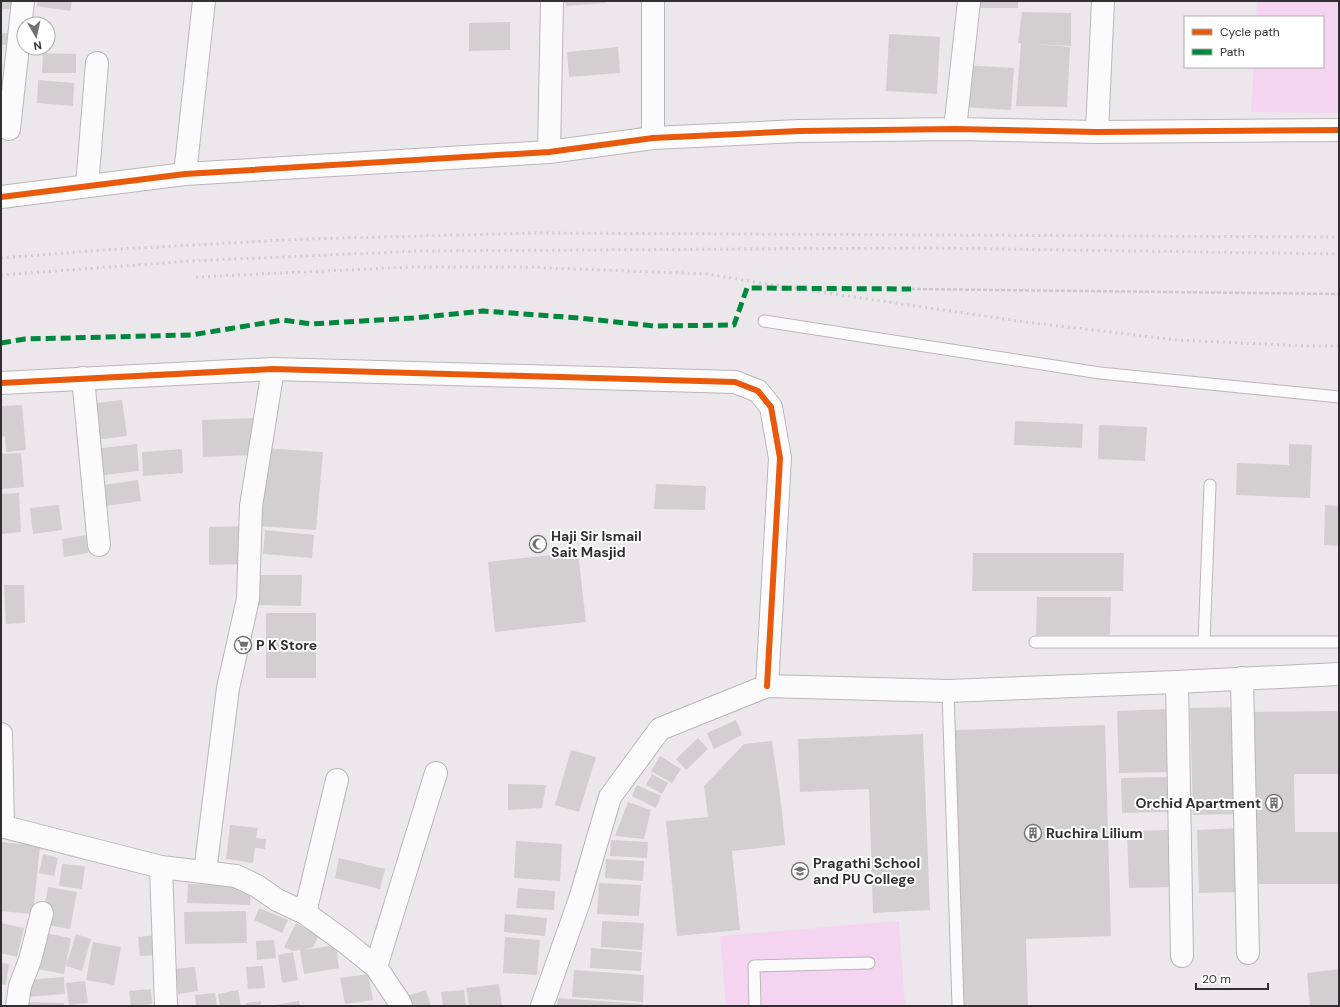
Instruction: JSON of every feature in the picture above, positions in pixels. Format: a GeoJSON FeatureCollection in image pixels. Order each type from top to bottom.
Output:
{"type":"FeatureCollection","features":[{"type":"Feature","properties":{"kind":"street"},"geometry":{"type":"LineString","coordinates":[[8,130],[23,1]]}},
{"type":"Feature","properties":{"kind":"street"},"geometry":{"type":"LineString","coordinates":[[185,174],[204,1]]}},
{"type":"Feature","properties":{"kind":"street"},"geometry":{"type":"LineString","coordinates":[[549,152],[552,1]]}},
{"type":"Feature","properties":{"kind":"street"},"geometry":{"type":"LineString","coordinates":[[653,1],[653,138]]}},
{"type":"Feature","properties":{"kind":"street"},"geometry":{"type":"LineString","coordinates":[[955,129],[969,1]]}},
{"type":"Feature","properties":{"kind":"street"},"geometry":{"type":"LineString","coordinates":[[1097,132],[1103,1]]}},
{"type":"Feature","properties":{"kind":"street"},"geometry":{"type":"LineString","coordinates":[[87,186],[97,63]]}},
{"type":"Feature","properties":{"kind":"street"},"geometry":{"type":"LineString","coordinates":[[1,197],[185,174],[549,152],[653,138],[799,131],[955,129],[1097,132],[1339,130]]}},
{"type":"Feature","properties":{"kind":"street"},"geometry":{"type":"LineString","coordinates":[[205,872],[228,688],[248,599],[251,506],[273,369]]}},
{"type":"Feature","properties":{"kind":"street"},"geometry":{"type":"LineString","coordinates":[[1,383],[273,369],[735,382],[758,391],[771,407],[780,458],[767,686]]}},
{"type":"Feature","properties":{"kind":"street"},"geometry":{"type":"LineString","coordinates":[[83,378],[100,546]]}},
{"type":"Feature","properties":{"kind":"street"},"geometry":{"type":"LineString","coordinates":[[542,1006],[580,899],[610,797],[660,729],[767,686],[948,691],[1339,674]]}},
{"type":"Feature","properties":{"kind":"street"},"geometry":{"type":"LineString","coordinates":[[1242,678],[1248,953]]}},
{"type":"Feature","properties":{"kind":"street"},"geometry":{"type":"LineString","coordinates":[[1177,682],[1182,956]]}},
{"type":"Feature","properties":{"kind":"street"},"geometry":{"type":"LineString","coordinates":[[1,734],[2,826],[162,867],[236,876],[257,886],[277,900],[305,913],[345,942],[376,967],[401,1006]]}},
{"type":"Feature","properties":{"kind":"street"},"geometry":{"type":"LineString","coordinates":[[376,967],[436,773]]}},
{"type":"Feature","properties":{"kind":"street"},"geometry":{"type":"LineString","coordinates":[[305,913],[337,780]]}},
{"type":"Feature","properties":{"kind":"street"},"geometry":{"type":"LineString","coordinates":[[162,867],[166,1006]]}},
{"type":"Feature","properties":{"kind":"street"},"geometry":{"type":"LineString","coordinates":[[17,1006],[20,986],[30,960],[42,913]]}},
{"type":"Feature","properties":{"kind":"lane"},"geometry":{"type":"LineString","coordinates":[[764,322],[1100,373],[1339,397]]}},
{"type":"Feature","properties":{"kind":"lane"},"geometry":{"type":"LineString","coordinates":[[1204,642],[1210,486]]}},
{"type":"Feature","properties":{"kind":"lane"},"geometry":{"type":"LineString","coordinates":[[1035,642],[1339,642]]}},
{"type":"Feature","properties":{"kind":"lane"},"geometry":{"type":"LineString","coordinates":[[948,691],[958,1006]]}},
{"type":"Feature","properties":{"kind":"lane"},"geometry":{"type":"LineString","coordinates":[[755,1006],[754,966],[869,963]]}},
{"type":"Feature","properties":{"kind":"path"},"geometry":{"type":"LineString","coordinates":[[911,289],[1339,294]]}},
{"type":"Feature","properties":{"kind":"shaded area"},"geometry":{"type":"Polygon","coordinates":[[[1257,1],[1339,1],[1339,113],[1251,112],[1254,68],[1324,68],[1324,16],[1256,16],[1257,1]]]}},
{"type":"Feature","properties":{"kind":"shaded area"},"geometry":{"type":"Polygon","coordinates":[[[899,921],[905,1006],[726,1006],[720,936],[899,921]]]}},
{"type":"Feature","properties":{"kind":"building"},"geometry":{"type":"Polygon","coordinates":[[[1,1],[20,1],[19,10],[1,9],[1,1]]]}},
{"type":"Feature","properties":{"kind":"building"},"geometry":{"type":"Polygon","coordinates":[[[38,1],[72,1],[70,11],[37,6],[38,1]]]}},
{"type":"Feature","properties":{"kind":"building"},"geometry":{"type":"Polygon","coordinates":[[[565,1],[605,1],[605,3],[566,6],[565,1]]]}},
{"type":"Feature","properties":{"kind":"building"},"geometry":{"type":"Polygon","coordinates":[[[970,1],[1018,1],[1018,8],[969,8],[970,1]]]}},
{"type":"Feature","properties":{"kind":"building"},"geometry":{"type":"Polygon","coordinates":[[[1022,12],[1071,13],[1071,46],[1032,44],[1070,47],[1067,107],[1016,106],[1021,43],[1018,43],[1022,12]]]}},
{"type":"Feature","properties":{"kind":"building"},"geometry":{"type":"Polygon","coordinates":[[[510,22],[510,50],[469,51],[469,23],[510,22]]]}},
{"type":"Feature","properties":{"kind":"building"},"geometry":{"type":"Polygon","coordinates":[[[1,33],[14,33],[13,45],[1,45],[1,33]]]}},
{"type":"Feature","properties":{"kind":"building"},"geometry":{"type":"Polygon","coordinates":[[[889,34],[940,37],[937,94],[886,91],[889,34]]]}},
{"type":"Feature","properties":{"kind":"building"},"geometry":{"type":"Polygon","coordinates":[[[618,47],[620,73],[569,77],[567,52],[618,47]]]}},
{"type":"Feature","properties":{"kind":"building"},"geometry":{"type":"Polygon","coordinates":[[[56,53],[76,54],[76,73],[42,73],[43,56],[56,56],[56,53]]]}},
{"type":"Feature","properties":{"kind":"building"},"geometry":{"type":"Polygon","coordinates":[[[963,65],[1014,68],[1011,110],[962,107],[963,65]]]}},
{"type":"Feature","properties":{"kind":"building"},"geometry":{"type":"Polygon","coordinates":[[[38,80],[74,83],[73,106],[37,103],[38,80]]]}},
{"type":"Feature","properties":{"kind":"building"},"geometry":{"type":"Polygon","coordinates":[[[122,400],[127,436],[94,440],[90,404],[122,400]]]}},
{"type":"Feature","properties":{"kind":"building"},"geometry":{"type":"Polygon","coordinates":[[[22,405],[26,450],[6,452],[5,436],[1,437],[1,406],[22,405]]]}},
{"type":"Feature","properties":{"kind":"building"},"geometry":{"type":"Polygon","coordinates":[[[254,418],[255,455],[203,457],[202,420],[254,418]]]}},
{"type":"Feature","properties":{"kind":"building"},"geometry":{"type":"Polygon","coordinates":[[[1015,421],[1083,424],[1082,448],[1014,445],[1015,421]]]}},
{"type":"Feature","properties":{"kind":"building"},"geometry":{"type":"Polygon","coordinates":[[[1099,425],[1147,427],[1145,461],[1098,459],[1099,425]]]}},
{"type":"Feature","properties":{"kind":"building"},"geometry":{"type":"Polygon","coordinates":[[[137,444],[139,471],[96,476],[93,449],[137,444]]]}},
{"type":"Feature","properties":{"kind":"building"},"geometry":{"type":"Polygon","coordinates":[[[1289,444],[1312,445],[1310,498],[1236,495],[1237,463],[1289,465],[1289,444]]]}},
{"type":"Feature","properties":{"kind":"building"},"geometry":{"type":"Polygon","coordinates":[[[264,448],[323,452],[316,530],[258,526],[264,448]]]}},
{"type":"Feature","properties":{"kind":"building"},"geometry":{"type":"Polygon","coordinates":[[[182,449],[183,473],[143,476],[142,452],[182,449]]]}},
{"type":"Feature","properties":{"kind":"building"},"geometry":{"type":"Polygon","coordinates":[[[21,453],[24,487],[1,489],[1,454],[21,453]]]}},
{"type":"Feature","properties":{"kind":"building"},"geometry":{"type":"Polygon","coordinates":[[[138,480],[141,501],[99,507],[96,486],[138,480]]]}},
{"type":"Feature","properties":{"kind":"building"},"geometry":{"type":"Polygon","coordinates":[[[656,484],[706,486],[705,510],[654,509],[656,484]]]}},
{"type":"Feature","properties":{"kind":"building"},"geometry":{"type":"Polygon","coordinates":[[[19,493],[21,532],[1,534],[1,494],[19,493]]]}},
{"type":"Feature","properties":{"kind":"building"},"geometry":{"type":"Polygon","coordinates":[[[59,505],[62,530],[33,534],[30,508],[59,505]]]}},
{"type":"Feature","properties":{"kind":"building"},"geometry":{"type":"Polygon","coordinates":[[[1325,505],[1339,506],[1339,546],[1324,545],[1325,505]]]}},
{"type":"Feature","properties":{"kind":"building"},"geometry":{"type":"Polygon","coordinates":[[[246,526],[247,564],[209,565],[209,527],[246,526]]]}},
{"type":"Feature","properties":{"kind":"building"},"geometry":{"type":"Polygon","coordinates":[[[265,530],[314,535],[312,558],[263,554],[265,530]]]}},
{"type":"Feature","properties":{"kind":"building"},"geometry":{"type":"Polygon","coordinates":[[[86,535],[88,553],[64,557],[62,539],[86,535]]]}},
{"type":"Feature","properties":{"kind":"building"},"geometry":{"type":"Polygon","coordinates":[[[578,552],[586,622],[495,632],[488,562],[578,552]]]}},
{"type":"Feature","properties":{"kind":"building"},"geometry":{"type":"Polygon","coordinates":[[[973,553],[1124,553],[1123,591],[972,591],[973,553]]]}},
{"type":"Feature","properties":{"kind":"building"},"geometry":{"type":"Polygon","coordinates":[[[256,575],[302,575],[301,606],[256,605],[256,575]]]}},
{"type":"Feature","properties":{"kind":"building"},"geometry":{"type":"Polygon","coordinates":[[[4,585],[24,585],[25,623],[6,624],[4,585]]]}},
{"type":"Feature","properties":{"kind":"building"},"geometry":{"type":"Polygon","coordinates":[[[1037,597],[1111,597],[1110,635],[1036,635],[1037,597]]]}},
{"type":"Feature","properties":{"kind":"building"},"geometry":{"type":"Polygon","coordinates":[[[266,613],[316,613],[316,678],[266,678],[266,613]]]}},
{"type":"Feature","properties":{"kind":"building"},"geometry":{"type":"Polygon","coordinates":[[[1238,707],[1241,814],[1193,815],[1190,708],[1238,707]]]}},
{"type":"Feature","properties":{"kind":"building"},"geometry":{"type":"Polygon","coordinates":[[[1168,709],[1170,772],[1119,773],[1117,711],[1168,709]]]}},
{"type":"Feature","properties":{"kind":"building","name":"Orchid Apartment"},"geometry":{"type":"Polygon","coordinates":[[[1339,711],[1339,774],[1294,774],[1295,832],[1339,832],[1339,884],[1255,884],[1254,712],[1339,711]]]}},
{"type":"Feature","properties":{"kind":"building"},"geometry":{"type":"Polygon","coordinates":[[[736,720],[742,735],[714,749],[707,733],[736,720]]]}},
{"type":"Feature","properties":{"kind":"building","name":"Ruchira Lilium"},"geometry":{"type":"Polygon","coordinates":[[[1105,725],[1111,936],[1026,939],[1028,1006],[963,1006],[955,730],[1105,725]]]}},
{"type":"Feature","properties":{"kind":"building"},"geometry":{"type":"Polygon","coordinates":[[[923,734],[930,910],[873,913],[869,789],[800,792],[798,739],[923,734]]]}},
{"type":"Feature","properties":{"kind":"building"},"geometry":{"type":"Polygon","coordinates":[[[698,738],[708,749],[686,770],[676,759],[698,738]]]}},
{"type":"Feature","properties":{"kind":"building"},"geometry":{"type":"Polygon","coordinates":[[[772,741],[782,810],[785,845],[732,851],[740,930],[677,936],[666,821],[708,817],[704,786],[744,744],[772,741]]]}},
{"type":"Feature","properties":{"kind":"building"},"geometry":{"type":"Polygon","coordinates":[[[571,750],[596,757],[579,812],[555,805],[571,750]]]}},
{"type":"Feature","properties":{"kind":"building"},"geometry":{"type":"Polygon","coordinates":[[[660,756],[681,769],[672,783],[651,771],[660,756]]]}},
{"type":"Feature","properties":{"kind":"building"},"geometry":{"type":"Polygon","coordinates":[[[652,774],[668,783],[662,794],[646,785],[652,774]]]}},
{"type":"Feature","properties":{"kind":"building"},"geometry":{"type":"Polygon","coordinates":[[[1167,777],[1168,812],[1122,813],[1121,778],[1167,777]]]}},
{"type":"Feature","properties":{"kind":"building"},"geometry":{"type":"Polygon","coordinates":[[[508,784],[546,785],[542,808],[508,810],[508,784]]]}},
{"type":"Feature","properties":{"kind":"building"},"geometry":{"type":"Polygon","coordinates":[[[637,785],[661,796],[656,808],[632,796],[637,785]]]}},
{"type":"Feature","properties":{"kind":"building"},"geometry":{"type":"Polygon","coordinates":[[[628,802],[651,810],[644,839],[615,836],[628,802]]]}},
{"type":"Feature","properties":{"kind":"building"},"geometry":{"type":"Polygon","coordinates":[[[230,825],[258,828],[256,838],[266,839],[265,849],[255,848],[253,863],[226,859],[230,825]]]}},
{"type":"Feature","properties":{"kind":"building"},"geometry":{"type":"Polygon","coordinates":[[[1240,828],[1242,892],[1199,893],[1197,830],[1240,828]]]}},
{"type":"Feature","properties":{"kind":"building"},"geometry":{"type":"Polygon","coordinates":[[[1171,830],[1172,887],[1129,888],[1127,831],[1171,830]]]}},
{"type":"Feature","properties":{"kind":"building"},"geometry":{"type":"Polygon","coordinates":[[[611,840],[648,842],[647,858],[610,856],[611,840]]]}},
{"type":"Feature","properties":{"kind":"building"},"geometry":{"type":"Polygon","coordinates":[[[516,841],[562,844],[560,881],[514,878],[516,841]]]}},
{"type":"Feature","properties":{"kind":"building"},"geometry":{"type":"Polygon","coordinates":[[[1,842],[40,846],[33,914],[1,911],[1,842]]]}},
{"type":"Feature","properties":{"kind":"building"},"geometry":{"type":"Polygon","coordinates":[[[43,854],[58,858],[54,876],[39,873],[43,854]]]}},
{"type":"Feature","properties":{"kind":"building"},"geometry":{"type":"Polygon","coordinates":[[[339,858],[385,869],[380,889],[335,878],[339,858]]]}},
{"type":"Feature","properties":{"kind":"building"},"geometry":{"type":"Polygon","coordinates":[[[606,859],[644,861],[643,881],[605,878],[606,859]]]}},
{"type":"Feature","properties":{"kind":"building"},"geometry":{"type":"Polygon","coordinates":[[[62,864],[85,866],[82,889],[59,886],[62,864]]]}},
{"type":"Feature","properties":{"kind":"building"},"geometry":{"type":"Polygon","coordinates":[[[599,883],[641,885],[639,916],[597,914],[599,883]]]}},
{"type":"Feature","properties":{"kind":"building"},"geometry":{"type":"Polygon","coordinates":[[[188,884],[251,886],[250,905],[187,903],[188,884]]]}},
{"type":"Feature","properties":{"kind":"building"},"geometry":{"type":"Polygon","coordinates":[[[48,887],[77,892],[70,929],[41,924],[48,887]]]}},
{"type":"Feature","properties":{"kind":"building"},"geometry":{"type":"Polygon","coordinates":[[[518,888],[555,891],[554,910],[516,908],[518,888]]]}},
{"type":"Feature","properties":{"kind":"building"},"geometry":{"type":"Polygon","coordinates":[[[259,908],[288,920],[282,933],[254,920],[259,908]]]}},
{"type":"Feature","properties":{"kind":"building"},"geometry":{"type":"Polygon","coordinates":[[[246,911],[247,943],[185,944],[184,912],[246,911]]]}},
{"type":"Feature","properties":{"kind":"building"},"geometry":{"type":"Polygon","coordinates":[[[505,914],[547,918],[545,936],[504,932],[505,914]]]}},
{"type":"Feature","properties":{"kind":"building"},"geometry":{"type":"Polygon","coordinates":[[[602,921],[644,923],[642,950],[601,947],[602,921]]]}},
{"type":"Feature","properties":{"kind":"building"},"geometry":{"type":"Polygon","coordinates":[[[1,923],[24,928],[17,957],[1,953],[1,923]]]}},
{"type":"Feature","properties":{"kind":"building"},"geometry":{"type":"Polygon","coordinates":[[[296,923],[319,935],[313,947],[304,950],[336,945],[339,968],[304,974],[300,950],[293,951],[284,947],[296,923]]]}},
{"type":"Feature","properties":{"kind":"building"},"geometry":{"type":"Polygon","coordinates":[[[39,932],[71,938],[64,974],[32,968],[39,932]]]}},
{"type":"Feature","properties":{"kind":"building"},"geometry":{"type":"Polygon","coordinates":[[[76,934],[91,939],[82,971],[66,966],[76,934]]]}},
{"type":"Feature","properties":{"kind":"building"},"geometry":{"type":"Polygon","coordinates":[[[156,935],[157,955],[140,956],[138,937],[156,935]]]}},
{"type":"Feature","properties":{"kind":"building"},"geometry":{"type":"Polygon","coordinates":[[[505,937],[540,940],[537,975],[503,973],[505,937]]]}},
{"type":"Feature","properties":{"kind":"building"},"geometry":{"type":"Polygon","coordinates":[[[274,940],[276,958],[257,960],[256,941],[274,940]]]}},
{"type":"Feature","properties":{"kind":"building"},"geometry":{"type":"Polygon","coordinates":[[[93,942],[121,947],[114,985],[86,980],[93,942]]]}},
{"type":"Feature","properties":{"kind":"building"},"geometry":{"type":"Polygon","coordinates":[[[591,948],[642,952],[641,971],[590,968],[591,948]]]}},
{"type":"Feature","properties":{"kind":"building"},"geometry":{"type":"Polygon","coordinates":[[[293,952],[298,980],[282,983],[278,955],[293,952]]]}},
{"type":"Feature","properties":{"kind":"building"},"geometry":{"type":"Polygon","coordinates":[[[1,963],[9,964],[6,985],[1,984],[1,963]]]}},
{"type":"Feature","properties":{"kind":"building"},"geometry":{"type":"Polygon","coordinates":[[[263,966],[265,988],[248,989],[246,967],[263,966]]]}},
{"type":"Feature","properties":{"kind":"building"},"geometry":{"type":"Polygon","coordinates":[[[195,967],[198,991],[178,994],[175,969],[195,967]]]}},
{"type":"Feature","properties":{"kind":"building"},"geometry":{"type":"Polygon","coordinates":[[[1339,969],[1339,1006],[1310,1006],[1307,973],[1339,969]]]}},
{"type":"Feature","properties":{"kind":"building"},"geometry":{"type":"Polygon","coordinates":[[[574,970],[644,975],[643,1002],[572,997],[574,970]]]}},
{"type":"Feature","properties":{"kind":"building"},"geometry":{"type":"Polygon","coordinates":[[[368,974],[373,1000],[345,1004],[340,978],[368,974]]]}},
{"type":"Feature","properties":{"kind":"building"},"geometry":{"type":"Polygon","coordinates":[[[64,977],[65,994],[25,997],[24,980],[64,977]]]}},
{"type":"Feature","properties":{"kind":"building"},"geometry":{"type":"Polygon","coordinates":[[[85,981],[88,1003],[69,1005],[66,983],[85,981]]]}},
{"type":"Feature","properties":{"kind":"building"},"geometry":{"type":"Polygon","coordinates":[[[499,984],[502,1006],[469,1006],[466,988],[499,984]]]}},
{"type":"Feature","properties":{"kind":"building"},"geometry":{"type":"Polygon","coordinates":[[[151,989],[152,1004],[131,1006],[129,991],[151,989]]]}},
{"type":"Feature","properties":{"kind":"building"},"geometry":{"type":"Polygon","coordinates":[[[238,990],[241,1006],[220,1006],[218,994],[238,990]]]}},
{"type":"Feature","properties":{"kind":"building"},"geometry":{"type":"Polygon","coordinates":[[[426,990],[431,1006],[408,1006],[405,996],[426,990]]]}},
{"type":"Feature","properties":{"kind":"building"},"geometry":{"type":"Polygon","coordinates":[[[464,990],[466,1006],[443,1006],[441,992],[464,990]]]}},
{"type":"Feature","properties":{"kind":"building"},"geometry":{"type":"Polygon","coordinates":[[[215,993],[217,1006],[196,1006],[195,995],[215,993]]]}},
{"type":"Feature","properties":{"kind":"building"},"geometry":{"type":"Polygon","coordinates":[[[558,998],[643,1004],[643,1006],[557,1006],[558,998]]]}},
{"type":"Feature","properties":{"kind":"building"},"geometry":{"type":"Polygon","coordinates":[[[261,1001],[261,1006],[246,1006],[246,1003],[261,1001]]]}},
{"type":"Feature","properties":{"kind":"building"},"geometry":{"type":"Polygon","coordinates":[[[299,1001],[300,1006],[275,1006],[275,1005],[299,1001]]]}},
{"type":"Feature","properties":{"kind":"building"},"geometry":{"type":"Polygon","coordinates":[[[22,1002],[64,1003],[64,1006],[21,1006],[22,1002]]]}},
{"type":"Feature","properties":{"kind":"railway"},"geometry":{"type":"LineString","coordinates":[[1,258],[102,250],[304,239],[535,233],[1339,237]]}},
{"type":"Feature","properties":{"kind":"railway"},"geometry":{"type":"LineString","coordinates":[[1,275],[191,261],[418,251],[929,248],[1339,254]]}},
{"type":"Feature","properties":{"kind":"railway"},"geometry":{"type":"LineString","coordinates":[[196,277],[411,267],[522,267],[708,274],[1018,321],[1177,340],[1339,346]]}},
{"type":"Feature","properties":{"kind":"marked path"},"geometry":{"type":"LineString","coordinates":[[1,343],[25,339],[191,335],[283,320],[311,324],[413,318],[483,311],[579,318],[654,326],[734,325],[747,288],[911,289]]}},
{"type":"Feature","properties":{"kind":"cycle path"},"geometry":{"type":"LineString","coordinates":[[1,197],[185,174],[549,152],[653,138],[799,131],[955,129],[1097,132],[1339,130]]}},
{"type":"Feature","properties":{"kind":"cycle path"},"geometry":{"type":"LineString","coordinates":[[1,383],[273,369],[735,382],[758,391],[771,407],[780,458],[767,686]]}},
{"type":"Feature","properties":{"kind":"place","name":"Haji Sir Ismail Sait Masjid"},"geometry":{"type":"Point","coordinates":[538,544]}},
{"type":"Feature","properties":{"kind":"place","name":"P K Store"},"geometry":{"type":"Point","coordinates":[243,645]}},
{"type":"Feature","properties":{"kind":"place","name":"Orchid Apartment"},"geometry":{"type":"Point","coordinates":[1274,803]}},
{"type":"Feature","properties":{"kind":"place","name":"Ruchira Lilium"},"geometry":{"type":"Point","coordinates":[1033,833]}},
{"type":"Feature","properties":{"kind":"place","name":"Pragathi School and PU College"},"geometry":{"type":"Point","coordinates":[800,871]}}]}
